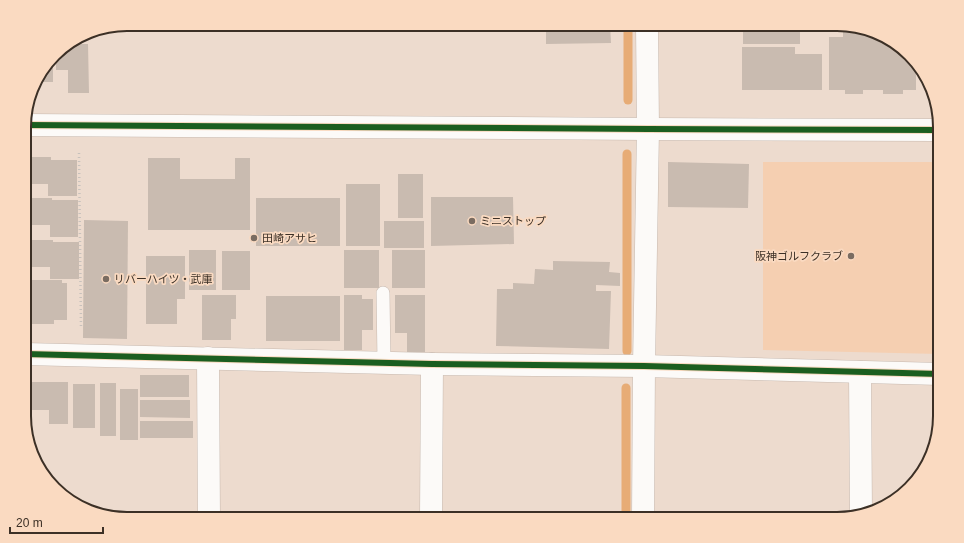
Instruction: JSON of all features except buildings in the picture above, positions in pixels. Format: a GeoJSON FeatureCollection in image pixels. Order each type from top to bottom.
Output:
{"type":"FeatureCollection","features":[{"type":"Feature","properties":{"kind":"street"},"geometry":{"type":"LineString","coordinates":[[643,512],[648,130],[647,31]]}},
{"type":"Feature","properties":{"kind":"street"},"geometry":{"type":"LineString","coordinates":[[31,125],[648,130],[933,130]]}},
{"type":"Feature","properties":{"kind":"street"},"geometry":{"type":"LineString","coordinates":[[31,354],[81,354],[432,364],[644,366],[933,374]]}},
{"type":"Feature","properties":{"kind":"street"},"geometry":{"type":"LineString","coordinates":[[208,358],[209,512]]}},
{"type":"Feature","properties":{"kind":"street"},"geometry":{"type":"LineString","coordinates":[[430,512],[432,364]]}},
{"type":"Feature","properties":{"kind":"street"},"geometry":{"type":"LineString","coordinates":[[860,372],[861,509]]}},
{"type":"Feature","properties":{"kind":"lane"},"geometry":{"type":"LineString","coordinates":[[383,293],[384,363]]}},
{"type":"Feature","properties":{"kind":"path"},"geometry":{"type":"LineString","coordinates":[[79,147],[81,354]]}},
{"type":"Feature","properties":{"kind":"shaded area","name":"阪神ゴルフクラブ"},"geometry":{"type":"Polygon","coordinates":[[[763,162],[933,162],[933,354],[763,350],[763,162]]]}},
{"type":"Feature","properties":{"kind":"waterway"},"geometry":{"type":"LineString","coordinates":[[628,31],[628,100]]}},
{"type":"Feature","properties":{"kind":"waterway"},"geometry":{"type":"LineString","coordinates":[[627,154],[627,351]]}},
{"type":"Feature","properties":{"kind":"waterway"},"geometry":{"type":"LineString","coordinates":[[626,388],[626,512]]}},
{"type":"Feature","properties":{"kind":"cycle path"},"geometry":{"type":"LineString","coordinates":[[31,125],[933,130]]}},
{"type":"Feature","properties":{"kind":"cycle path"},"geometry":{"type":"LineString","coordinates":[[31,354],[432,364],[644,366],[933,374]]}},
{"type":"Feature","properties":{"kind":"place","name":"ミニストップ"},"geometry":{"type":"Point","coordinates":[472,221]}},
{"type":"Feature","properties":{"kind":"place","name":"田崎アサヒ"},"geometry":{"type":"Point","coordinates":[254,238]}},
{"type":"Feature","properties":{"kind":"place","name":"阪神ゴルフクラブ"},"geometry":{"type":"Point","coordinates":[851,256]}},
{"type":"Feature","properties":{"kind":"place","name":"リバーハイツ・武庫"},"geometry":{"type":"Point","coordinates":[106,279]}}]}
